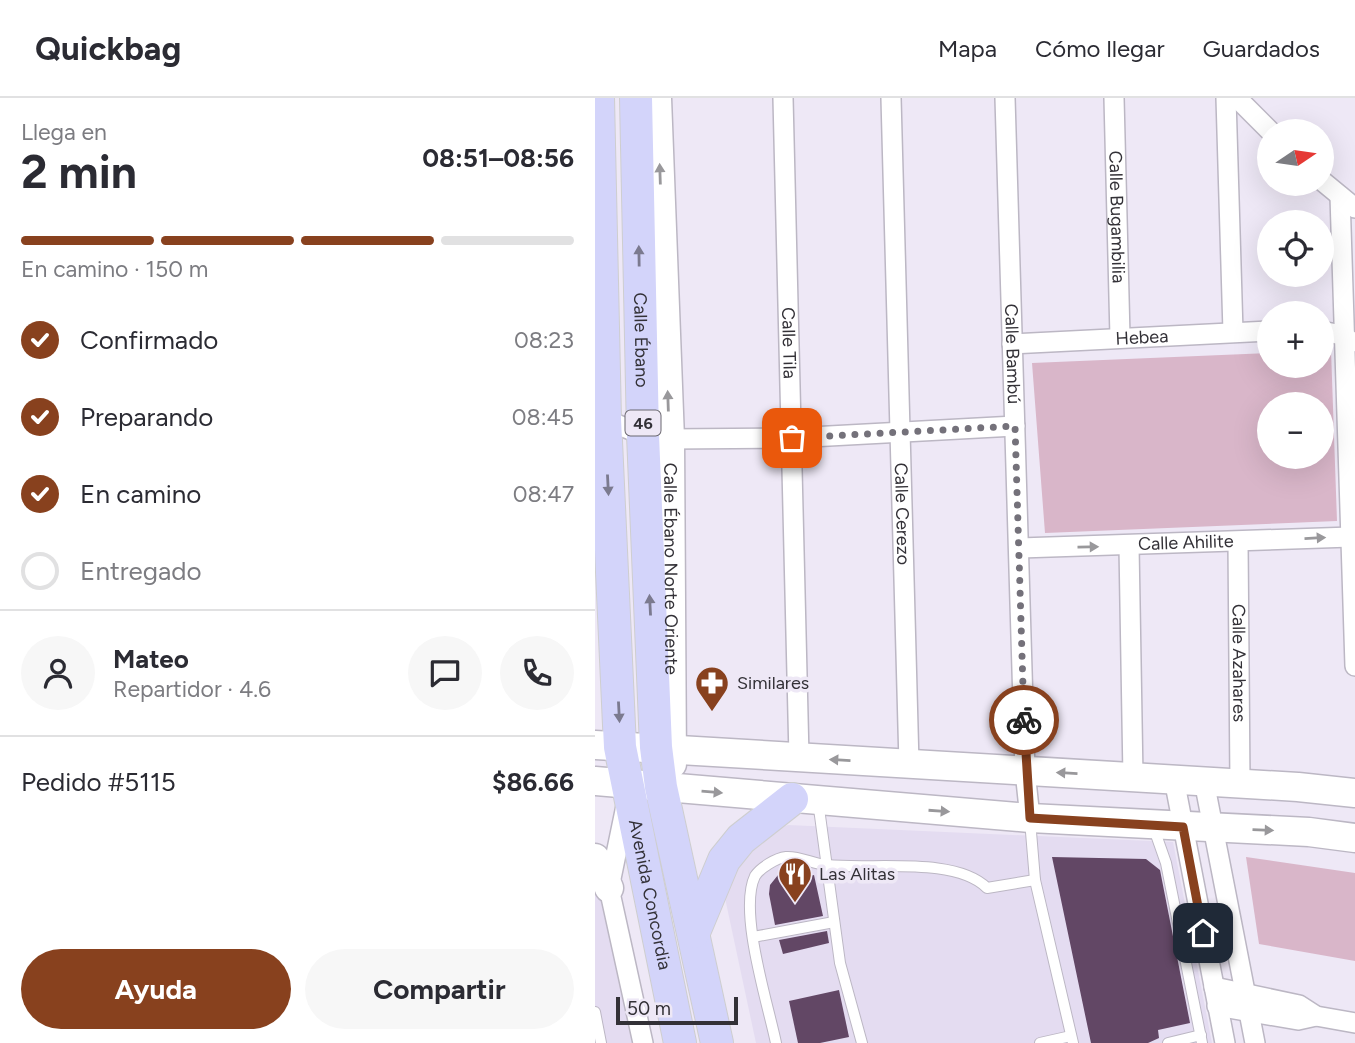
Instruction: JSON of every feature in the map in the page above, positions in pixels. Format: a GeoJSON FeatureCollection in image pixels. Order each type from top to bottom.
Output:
{"type":"FeatureCollection","features":[{"type":"Feature","properties":{"kind":"main road","name":"46"},"geometry":{"type":"LineString","coordinates":[[599,98],[600,417],[608,746]]}},
{"type":"Feature","properties":{"kind":"main road","name":"Calle Ébano"},"geometry":{"type":"LineString","coordinates":[[636,98],[656,437],[664,747]]}},
{"type":"Feature","properties":{"kind":"main road","name":"Avenida Concordia"},"geometry":{"type":"LineString","coordinates":[[608,746],[628,790],[680,1043]]}},
{"type":"Feature","properties":{"kind":"main road","name":"Avenida Concordia"},"geometry":{"type":"LineString","coordinates":[[664,747],[667,788],[717,1043]]}},
{"type":"Feature","properties":{"kind":"main road"},"geometry":{"type":"LineString","coordinates":[[694,932],[724,860],[741,839],[804,800]]}},
{"type":"Feature","properties":{"kind":"street","name":"Calle Ébano Norte Oriente"},"geometry":{"type":"LineString","coordinates":[[656,437],[657,98]]}},
{"type":"Feature","properties":{"kind":"street","name":"Calle Tila"},"geometry":{"type":"LineString","coordinates":[[783,98],[799,757]]}},
{"type":"Feature","properties":{"kind":"street","name":"Calle Cerezo"},"geometry":{"type":"LineString","coordinates":[[891,98],[909,764]]}},
{"type":"Feature","properties":{"kind":"street","name":"Calle Bambú"},"geometry":{"type":"LineString","coordinates":[[1005,98],[1025,771],[1030,818]]}},
{"type":"Feature","properties":{"kind":"street","name":"Calle Bugambilia"},"geometry":{"type":"LineString","coordinates":[[1114,98],[1120,337]]}},
{"type":"Feature","properties":{"kind":"street"},"geometry":{"type":"LineString","coordinates":[[1226,98],[1233,332]]}},
{"type":"Feature","properties":{"kind":"street"},"geometry":{"type":"LineString","coordinates":[[1237,98],[1258,119]]}},
{"type":"Feature","properties":{"kind":"street"},"geometry":{"type":"LineString","coordinates":[[1347,202],[1355,666]]}},
{"type":"Feature","properties":{"kind":"street","name":"Hebea"},"geometry":{"type":"LineString","coordinates":[[1012,344],[1257,331]]}},
{"type":"Feature","properties":{"kind":"street"},"geometry":{"type":"LineString","coordinates":[[600,417],[656,437],[792,438],[1015,426]]}},
{"type":"Feature","properties":{"kind":"street","name":"Calle Ahilite"},"geometry":{"type":"LineString","coordinates":[[1020,548],[1351,537]]}},
{"type":"Feature","properties":{"kind":"street","name":"Calle Azahares"},"geometry":{"type":"LineString","coordinates":[[1238,542],[1240,784]]}},
{"type":"Feature","properties":{"kind":"street"},"geometry":{"type":"LineString","coordinates":[[1129,546],[1133,777]]}},
{"type":"Feature","properties":{"kind":"street"},"geometry":{"type":"LineString","coordinates":[[608,746],[664,747],[1174,779],[1355,793]]}},
{"type":"Feature","properties":{"kind":"street"},"geometry":{"type":"LineString","coordinates":[[1103,775],[1104,822]]}},
{"type":"Feature","properties":{"kind":"street"},"geometry":{"type":"LineString","coordinates":[[1174,779],[1224,1043]]}},
{"type":"Feature","properties":{"kind":"street"},"geometry":{"type":"LineString","coordinates":[[1204,781],[1255,1043]]}},
{"type":"Feature","properties":{"kind":"street"},"geometry":{"type":"LineString","coordinates":[[595,782],[628,790],[667,788],[1030,818],[1309,832],[1355,838]]}},
{"type":"Feature","properties":{"kind":"street"},"geometry":{"type":"LineString","coordinates":[[1309,832],[1310,788]]}},
{"type":"Feature","properties":{"kind":"street"},"geometry":{"type":"LineString","coordinates":[[608,888],[628,790]]}},
{"type":"Feature","properties":{"kind":"street"},"geometry":{"type":"LineString","coordinates":[[595,858],[608,888],[643,1043]]}},
{"type":"Feature","properties":{"kind":"street"},"geometry":{"type":"LineString","coordinates":[[1216,996],[1248,1003],[1298,1020],[1316,1016],[1355,1023]]}},
{"type":"Feature","properties":{"kind":"lane"},"geometry":{"type":"LineString","coordinates":[[804,800],[825,841],[825,865],[840,963],[862,1043]]}},
{"type":"Feature","properties":{"kind":"lane"},"geometry":{"type":"LineString","coordinates":[[1030,818],[1035,880],[1072,1040],[1039,1043]]}},
{"type":"Feature","properties":{"kind":"lane"},"geometry":{"type":"LineString","coordinates":[[1153,826],[1165,863],[1202,1039],[1168,1043]]}},
{"type":"Feature","properties":{"kind":"lane"},"geometry":{"type":"LineString","coordinates":[[776,1043],[753,937],[750,890],[757,873],[784,857],[825,865],[938,869],[966,874],[987,888],[1035,880]]}},
{"type":"Feature","properties":{"kind":"lane"},"geometry":{"type":"LineString","coordinates":[[753,937],[834,922]]}},
{"type":"Feature","properties":{"kind":"lane"},"geometry":{"type":"LineString","coordinates":[[595,1012],[601,1043]]}},
{"type":"Feature","properties":{"kind":"shaded area"},"geometry":{"type":"Polygon","coordinates":[[[1257,354],[1257,378],[1332,378],[1332,392],[1257,392],[1257,469],[1334,469],[1334,436],[1337,521],[1045,533],[1032,363],[1257,354]]]}},
{"type":"Feature","properties":{"kind":"shaded area"},"geometry":{"type":"Polygon","coordinates":[[[788,825],[1173,842],[1212,1043],[756,1043],[725,898],[730,871],[763,835],[788,825]]]}},
{"type":"Feature","properties":{"kind":"shaded area"},"geometry":{"type":"Polygon","coordinates":[[[1246,857],[1355,873],[1355,961],[1259,944],[1246,857]]]}},
{"type":"Feature","properties":{"kind":"shaded area"},"geometry":{"type":"Polygon","coordinates":[[[595,879],[597,883],[633,1043],[595,1043],[595,879]]]}},
{"type":"Feature","properties":{"kind":"building"},"geometry":{"type":"Polygon","coordinates":[[[1052,857],[1146,859],[1160,870],[1190,1023],[1158,1030],[1159,1038],[1148,1043],[1091,1043],[1052,857]]]}},
{"type":"Feature","properties":{"kind":"building","name":"Las Alitas"},"geometry":{"type":"Polygon","coordinates":[[[782,870],[796,870],[798,879],[814,875],[823,916],[775,925],[769,894],[770,885],[782,870]]]}},
{"type":"Feature","properties":{"kind":"building"},"geometry":{"type":"Polygon","coordinates":[[[827,931],[829,943],[783,954],[779,940],[827,931]]]}},
{"type":"Feature","properties":{"kind":"building"},"geometry":{"type":"Polygon","coordinates":[[[839,990],[849,1037],[820,1043],[798,1043],[789,1001],[839,990]]]}},
{"type":"Feature","properties":{"kind":"way so far"},"geometry":{"type":"LineString","coordinates":[[792,438],[1015,426],[1024,720]]}},
{"type":"Feature","properties":{"kind":"place","name":"Similares"},"geometry":{"type":"Point","coordinates":[712,713]}},
{"type":"Feature","properties":{"kind":"place","name":"Las Alitas"},"geometry":{"type":"Point","coordinates":[795,904]}},
{"type":"Feature","properties":{"kind":"route"},"geometry":{"type":"LineString","coordinates":[[1024,720],[1025,771],[1030,818],[1183,827],[1203,933]]}}]}
